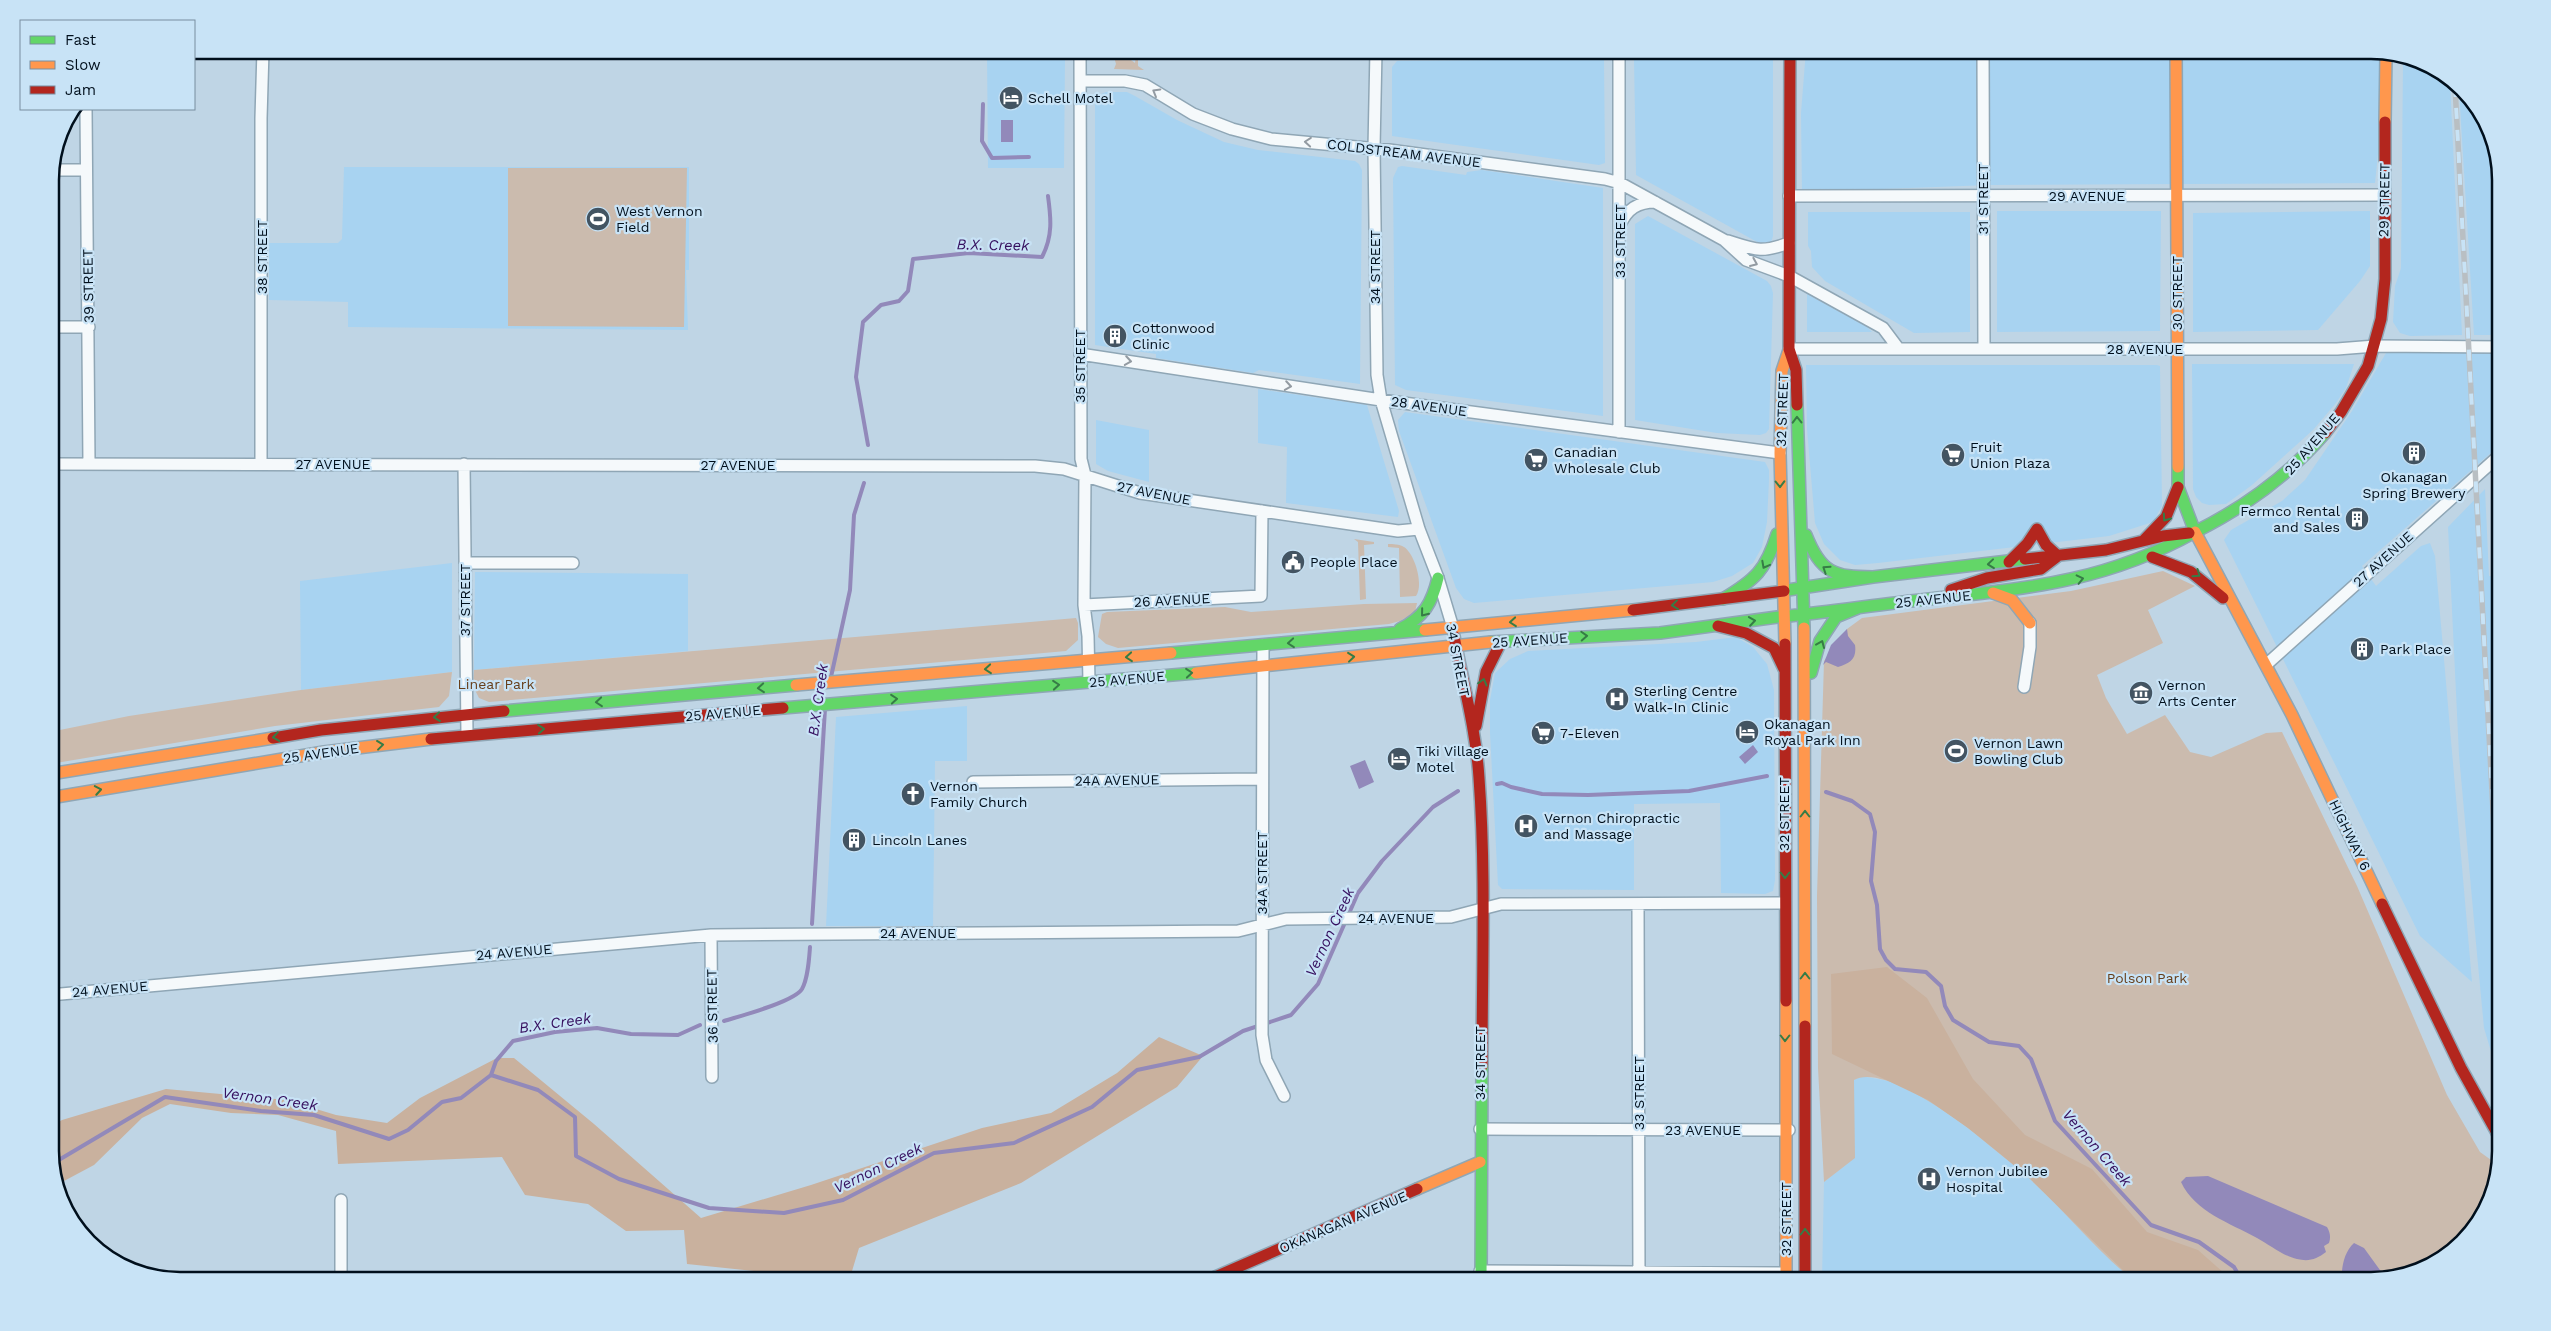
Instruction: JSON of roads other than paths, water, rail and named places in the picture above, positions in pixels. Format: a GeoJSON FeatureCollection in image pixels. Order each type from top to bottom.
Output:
{"type":"FeatureCollection","features":[{"type":"Feature","properties":{"kind":"main road","name":"32 STREET"},"geometry":{"type":"LineString","coordinates":[[1786,1272],[1785,616],[1780,453],[1782,372],[1789,349],[1790,59]]}},
{"type":"Feature","properties":{"kind":"main road","name":"30 STREET"},"geometry":{"type":"LineString","coordinates":[[2176,59],[2178,487],[2195,532]]}},
{"type":"Feature","properties":{"kind":"main road","name":"29 STREET"},"geometry":{"type":"LineString","coordinates":[[2375,346],[2384,272],[2386,60]]}},
{"type":"Feature","properties":{"kind":"main road"},"geometry":{"type":"LineString","coordinates":[[2386,75],[2390,61]]}},
{"type":"Feature","properties":{"kind":"main road","name":"25 AVENUE"},"geometry":{"type":"LineString","coordinates":[[59,796],[324,752],[467,735],[1263,667],[1455,645],[1660,633],[1785,616],[2053,585],[2102,574],[2152,556],[2260,496],[2289,473],[2330,426],[2349,399],[2371,359],[2375,346]]}},
{"type":"Feature","properties":{"kind":"main road","name":"32 STREET"},"geometry":{"type":"LineString","coordinates":[[1789,349],[1796,370],[1806,690],[1805,1272]]}},
{"type":"Feature","properties":{"kind":"main road"},"geometry":{"type":"LineString","coordinates":[[2143,541],[2165,521],[2178,487]]}},
{"type":"Feature","properties":{"kind":"main road"},"geometry":{"type":"LineString","coordinates":[[1723,599],[1753,581],[1764,569],[1781,519]]}},
{"type":"Feature","properties":{"kind":"main road"},"geometry":{"type":"LineString","coordinates":[[1800,520],[1813,556],[1828,572],[1843,576],[1873,577]]}},
{"type":"Feature","properties":{"kind":"main road"},"geometry":{"type":"LineString","coordinates":[[1927,600],[1987,578],[2041,569],[2058,556],[2046,545],[2037,529],[2027,544],[2009,562]]}},
{"type":"Feature","properties":{"kind":"main road","name":"25 AVENUE"},"geometry":{"type":"LineString","coordinates":[[59,773],[321,730],[465,714],[1453,628],[1723,599],[1803,589],[1873,577],[2106,550],[2195,532]]}},
{"type":"Feature","properties":{"kind":"main road","name":"HIGHWAY 6"},"geometry":{"type":"LineString","coordinates":[[2195,532],[2235,610],[2267,664],[2461,1068],[2492,1125]]}},
{"type":"Feature","properties":{"kind":"main road"},"geometry":{"type":"LineString","coordinates":[[2152,556],[2187,568],[2198,574],[2235,610]]}},
{"type":"Feature","properties":{"kind":"main road"},"geometry":{"type":"LineString","coordinates":[[1391,633],[1419,620],[1429,608],[1438,578]]}},
{"type":"Feature","properties":{"kind":"main road"},"geometry":{"type":"LineString","coordinates":[[2030,623],[2037,601],[2053,585]]}},
{"type":"Feature","properties":{"kind":"main road"},"geometry":{"type":"LineString","coordinates":[[1992,593],[2012,600],[2030,623]]}},
{"type":"Feature","properties":{"kind":"main road"},"geometry":{"type":"LineString","coordinates":[[1806,690],[1820,641],[1836,617],[1858,608]]}},
{"type":"Feature","properties":{"kind":"main road"},"geometry":{"type":"LineString","coordinates":[[1718,626],[1746,633],[1774,648],[1784,669]]}},
{"type":"Feature","properties":{"kind":"main road","name":"34 STREET"},"geometry":{"type":"LineString","coordinates":[[1453,628],[1475,741],[1480,795],[1482,909],[1481,1272]]}},
{"type":"Feature","properties":{"kind":"main road"},"geometry":{"type":"LineString","coordinates":[[1475,741],[1482,687],[1490,658],[1501,642]]}},
{"type":"Feature","properties":{"kind":"main road"},"geometry":{"type":"LineString","coordinates":[[2486,1115],[2492,1117]]}},
{"type":"Feature","properties":{"kind":"main road","name":"OKANAGAN AVENUE"},"geometry":{"type":"LineString","coordinates":[[1227,1272],[1480,1162]]}},
{"type":"Feature","properties":{"kind":"street","name":"38 STREET"},"geometry":{"type":"LineString","coordinates":[[261,464],[263,59]]}},
{"type":"Feature","properties":{"kind":"street","name":"35 STREET"},"geometry":{"type":"LineString","coordinates":[[1080,59],[1081,459],[1085,475],[1084,605],[1089,660],[1088,682]]}},
{"type":"Feature","properties":{"kind":"street","name":"34 STREET"},"geometry":{"type":"LineString","coordinates":[[1376,59],[1374,148],[1375,359],[1381,400],[1419,529],[1438,578],[1453,628]]}},
{"type":"Feature","properties":{"kind":"street","name":"33 STREET"},"geometry":{"type":"LineString","coordinates":[[1619,59],[1619,432]]}},
{"type":"Feature","properties":{"kind":"street","name":"31 STREET"},"geometry":{"type":"LineString","coordinates":[[1983,59],[1984,349]]}},
{"type":"Feature","properties":{"kind":"street","name":"COLDSTREAM AVENUE"},"geometry":{"type":"LineString","coordinates":[[1081,81],[1125,81],[1145,85],[1193,114],[1270,139],[1374,148],[1605,179],[1620,183],[1724,240],[1758,251],[1769,250],[1789,243]]}},
{"type":"Feature","properties":{"kind":"street","name":"39 STREET"},"geometry":{"type":"LineString","coordinates":[[86,110],[89,463]]}},
{"type":"Feature","properties":{"kind":"street"},"geometry":{"type":"LineString","coordinates":[[59,170],[86,170]]}},
{"type":"Feature","properties":{"kind":"street","name":"29 AVENUE"},"geometry":{"type":"LineString","coordinates":[[1789,196],[2384,195]]}},
{"type":"Feature","properties":{"kind":"street"},"geometry":{"type":"LineString","coordinates":[[1620,227],[1624,216],[1633,208],[1643,202],[1655,202]]}},
{"type":"Feature","properties":{"kind":"street","name":"COLDSTREAM AVENUE"},"geometry":{"type":"LineString","coordinates":[[1724,240],[1746,260],[1789,276],[1883,328],[1898,348]]}},
{"type":"Feature","properties":{"kind":"street"},"geometry":{"type":"LineString","coordinates":[[59,327],[88,327]]}},
{"type":"Feature","properties":{"kind":"street","name":"28 AVENUE"},"geometry":{"type":"LineString","coordinates":[[1789,349],[2337,349],[2375,346],[2492,347]]}},
{"type":"Feature","properties":{"kind":"street","name":"28 AVENUE"},"geometry":{"type":"LineString","coordinates":[[1080,354],[1381,400],[1780,453]]}},
{"type":"Feature","properties":{"kind":"street","name":"27 AVENUE"},"geometry":{"type":"LineString","coordinates":[[2267,664],[2492,462]]}},
{"type":"Feature","properties":{"kind":"street","name":"27 AVENUE"},"geometry":{"type":"LineString","coordinates":[[59,464],[1035,466],[1064,469],[1140,493],[1398,531],[1419,529]]}},
{"type":"Feature","properties":{"kind":"street","name":"37 STREET"},"geometry":{"type":"LineString","coordinates":[[464,464],[465,714],[467,735]]}},
{"type":"Feature","properties":{"kind":"street","name":"26 AVENUE"},"geometry":{"type":"LineString","coordinates":[[1084,605],[1261,596],[1262,511]]}},
{"type":"Feature","properties":{"kind":"street"},"geometry":{"type":"LineString","coordinates":[[465,564],[573,563]]}},
{"type":"Feature","properties":{"kind":"street"},"geometry":{"type":"LineString","coordinates":[[2024,686],[2030,647],[2030,623]]}},
{"type":"Feature","properties":{"kind":"street","name":"34A STREET"},"geometry":{"type":"LineString","coordinates":[[1263,645],[1261,780],[1262,1035],[1266,1060],[1284,1096]]}},
{"type":"Feature","properties":{"kind":"street","name":"24A AVENUE"},"geometry":{"type":"LineString","coordinates":[[973,782],[1261,780]]}},
{"type":"Feature","properties":{"kind":"street","name":"24 AVENUE"},"geometry":{"type":"LineString","coordinates":[[59,994],[711,935],[1238,930],[1286,919],[1451,917],[1501,904],[1785,903]]}},
{"type":"Feature","properties":{"kind":"street","name":"33 STREET"},"geometry":{"type":"LineString","coordinates":[[1638,904],[1639,1272]]}},
{"type":"Feature","properties":{"kind":"street","name":"36 STREET"},"geometry":{"type":"LineString","coordinates":[[711,935],[712,1077]]}},
{"type":"Feature","properties":{"kind":"street","name":"23 AVENUE"},"geometry":{"type":"LineString","coordinates":[[1480,1129],[1806,1130]]}},
{"type":"Feature","properties":{"kind":"street"},"geometry":{"type":"LineString","coordinates":[[341,1200],[341,1272]]}},
{"type":"Feature","properties":{"kind":"waterway","name":"B.X. Creek"},"geometry":{"type":"LineString","coordinates":[[983,104],[982,141],[992,158],[1029,157]]}},
{"type":"Feature","properties":{"kind":"waterway","name":"B.X. Creek"},"geometry":{"type":"LineString","coordinates":[[868,445],[856,377],[863,322],[881,305],[899,301],[908,291],[913,259],[969,253],[1042,257],[1050,234],[1048,196]]}},
{"type":"Feature","properties":{"kind":"waterway","name":"B.X. Creek"},"geometry":{"type":"LineString","coordinates":[[831,677],[850,590],[854,515],[864,483]]}},
{"type":"Feature","properties":{"kind":"waterway","name":"B.X. Creek"},"geometry":{"type":"LineString","coordinates":[[812,924],[825,709]]}},
{"type":"Feature","properties":{"kind":"waterway","name":"Vernon Creek"},"geometry":{"type":"LineString","coordinates":[[1497,784],[1502,783],[1542,794],[1588,795],[1689,791],[1767,776]]}},
{"type":"Feature","properties":{"kind":"waterway","name":"Vernon Creek"},"geometry":{"type":"LineString","coordinates":[[491,1075],[538,1090],[575,1117],[576,1156],[619,1179],[709,1208],[784,1213],[843,1200],[934,1153],[1014,1143],[1092,1107],[1137,1070],[1199,1057],[1243,1031],[1291,1015],[1318,984],[1358,893],[1382,861],[1433,807],[1458,791]]}},
{"type":"Feature","properties":{"kind":"waterway","name":"Vernon Creek"},"geometry":{"type":"LineString","coordinates":[[1826,792],[1852,801],[1870,814],[1875,832],[1871,881],[1877,905],[1880,949],[1886,960],[1895,969],[1926,972],[1941,986],[1945,1006],[1953,1020],[1989,1042],[2019,1046],[2031,1059],[2055,1121],[2151,1225],[2199,1242],[2234,1267],[2237,1272]]}},
{"type":"Feature","properties":{"kind":"waterway","name":"B.X. Creek"},"geometry":{"type":"LineString","coordinates":[[724,1021],[778,1004],[797,994],[802,989],[806,980],[810,947]]}},
{"type":"Feature","properties":{"kind":"waterway","name":"B.X. Creek"},"geometry":{"type":"LineString","coordinates":[[491,1075],[496,1061],[513,1041],[555,1032],[597,1028],[631,1034],[678,1035],[700,1025]]}},
{"type":"Feature","properties":{"kind":"waterway","name":"Vernon Creek"},"geometry":{"type":"LineString","coordinates":[[59,1160],[165,1097],[261,1111],[314,1115],[389,1139],[408,1130],[442,1102],[461,1098],[491,1075]]}},
{"type":"Feature","properties":{"kind":"railway"},"geometry":{"type":"LineString","coordinates":[[2455,93],[2492,791]]}},
{"type":"Feature","properties":{"kind":"place","name":"Schell Motel"},"geometry":{"type":"Point","coordinates":[1011,98]}},
{"type":"Feature","properties":{"kind":"place","name":"West Vernon Field"},"geometry":{"type":"Point","coordinates":[598,219]}},
{"type":"Feature","properties":{"kind":"place","name":"Cottonwood Clinic"},"geometry":{"type":"Point","coordinates":[1115,336]}},
{"type":"Feature","properties":{"kind":"place","name":"Okanagan Spring Brewery"},"geometry":{"type":"Point","coordinates":[2414,453]}},
{"type":"Feature","properties":{"kind":"place","name":"Fruit Union Plaza"},"geometry":{"type":"Point","coordinates":[1953,455]}},
{"type":"Feature","properties":{"kind":"place","name":"Canadian Wholesale Club"},"geometry":{"type":"Point","coordinates":[1536,460]}},
{"type":"Feature","properties":{"kind":"place","name":"Fermco Rental and Sales"},"geometry":{"type":"Point","coordinates":[2357,519]}},
{"type":"Feature","properties":{"kind":"place","name":"People Place"},"geometry":{"type":"Point","coordinates":[1293,562]}},
{"type":"Feature","properties":{"kind":"place","name":"Park Place"},"geometry":{"type":"Point","coordinates":[2362,649]}},
{"type":"Feature","properties":{"kind":"place","name":"Vernon Arts Center"},"geometry":{"type":"Point","coordinates":[2141,693]}},
{"type":"Feature","properties":{"kind":"place","name":"Sterling Centre Walk-In Clinic"},"geometry":{"type":"Point","coordinates":[1617,699]}},
{"type":"Feature","properties":{"kind":"place","name":"Okanagan Royal Park Inn"},"geometry":{"type":"Point","coordinates":[1747,732]}},
{"type":"Feature","properties":{"kind":"place","name":"7-Eleven"},"geometry":{"type":"Point","coordinates":[1543,733]}},
{"type":"Feature","properties":{"kind":"place","name":"Vernon Lawn Bowling Club"},"geometry":{"type":"Point","coordinates":[1956,751]}},
{"type":"Feature","properties":{"kind":"place","name":"Tiki Village Motel"},"geometry":{"type":"Point","coordinates":[1399,759]}},
{"type":"Feature","properties":{"kind":"place","name":"Vernon Family Church"},"geometry":{"type":"Point","coordinates":[913,794]}},
{"type":"Feature","properties":{"kind":"place","name":"Vernon Chiropractic and Massage"},"geometry":{"type":"Point","coordinates":[1526,826]}},
{"type":"Feature","properties":{"kind":"place","name":"Lincoln Lanes"},"geometry":{"type":"Point","coordinates":[854,840]}},
{"type":"Feature","properties":{"kind":"place","name":"Vernon Jubilee Hospital"},"geometry":{"type":"Point","coordinates":[1929,1179]}},
{"type":"Feature","properties":{"kind":"park label","name":"Linear Park"},"geometry":{"type":"Point","coordinates":[496,684]}},
{"type":"Feature","properties":{"kind":"park label","name":"Polson Park"},"geometry":{"type":"Point","coordinates":[2147,978]}}]}
